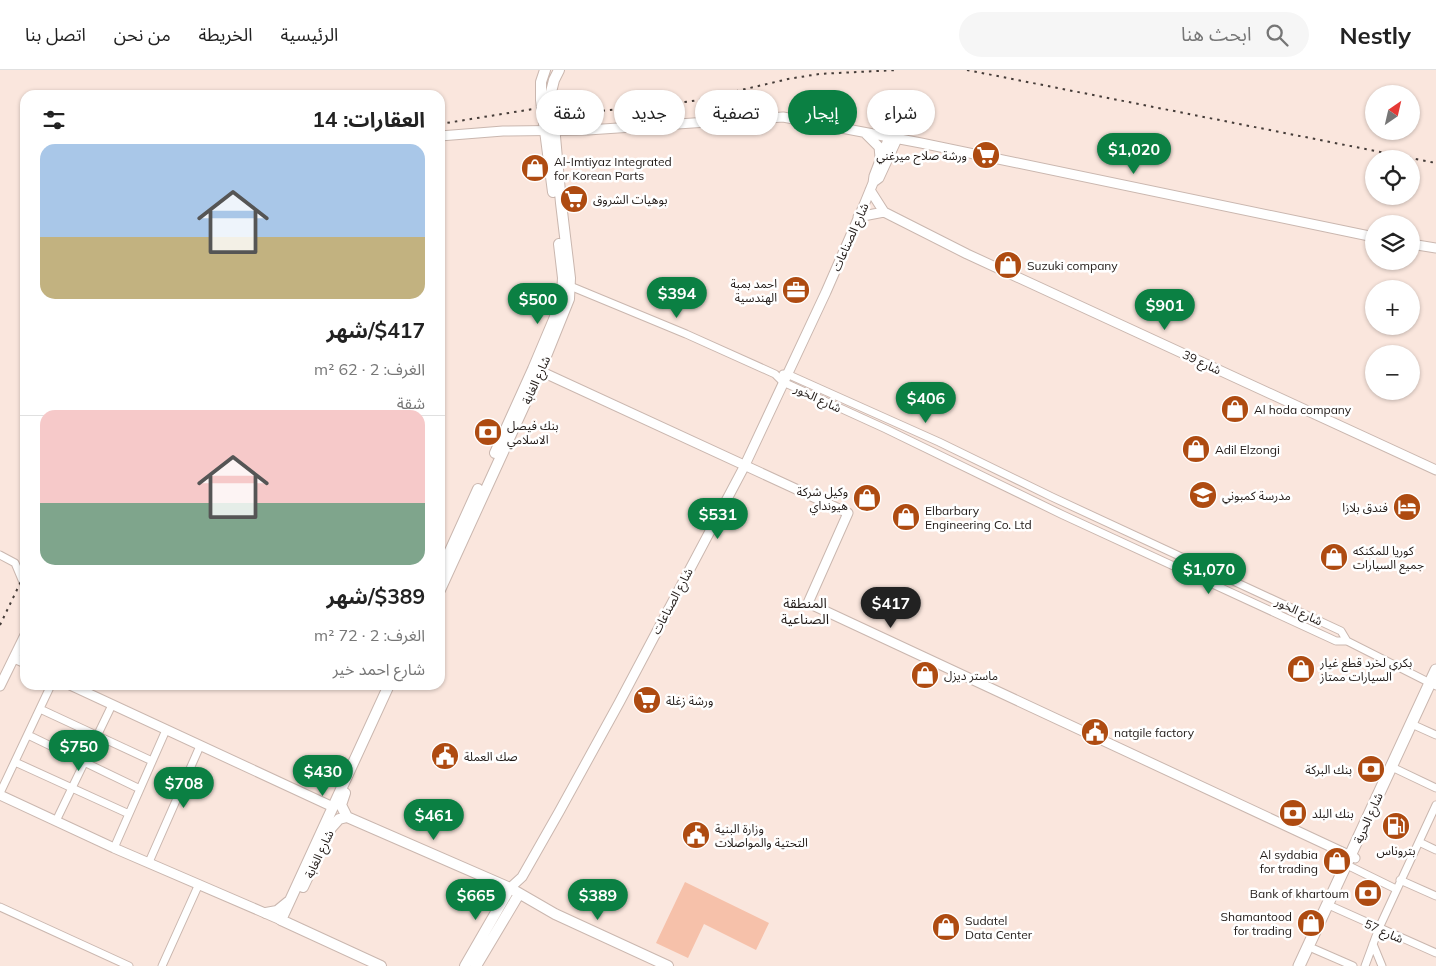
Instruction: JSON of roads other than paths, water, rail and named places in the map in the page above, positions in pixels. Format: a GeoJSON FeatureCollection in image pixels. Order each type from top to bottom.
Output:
{"type":"FeatureCollection","features":[{"type":"Feature","properties":{"kind":"main road","name":"شارع الغابة"},"geometry":{"type":"LineString","coordinates":[[540,90],[545,70]]}},
{"type":"Feature","properties":{"kind":"main road","name":"شارع الغابة"},"geometry":{"type":"LineString","coordinates":[[552,90],[559,70]]}},
{"type":"Feature","properties":{"kind":"main road","name":"شارع الغابة"},"geometry":{"type":"LineString","coordinates":[[445,562],[560,305],[563,278],[550,135]]}},
{"type":"Feature","properties":{"kind":"main road","name":"شارع الغابة"},"geometry":{"type":"LineString","coordinates":[[445,579],[540,372],[566,309],[570,286],[551,135]]}},
{"type":"Feature","properties":{"kind":"main road","name":"شارع الحرية"},"geometry":{"type":"LineString","coordinates":[[1299,966],[1416,726],[1434,684],[1436,670]]}},
{"type":"Feature","properties":{"kind":"main road","name":"شارع الحرية"},"geometry":{"type":"LineString","coordinates":[[1306,966],[1352,860],[1434,684]]}},
{"type":"Feature","properties":{"kind":"main road","name":"شارع الغابة"},"geometry":{"type":"LineString","coordinates":[[284,921],[333,807],[387,690]]}},
{"type":"Feature","properties":{"kind":"main road"},"geometry":{"type":"LineString","coordinates":[[394,690],[342,801],[342,808],[347,817],[510,888],[555,914],[668,966]]}},
{"type":"Feature","properties":{"kind":"main road","name":"شارع الغابة"},"geometry":{"type":"LineString","coordinates":[[284,921],[289,902],[312,859],[334,824],[339,819],[347,817]]}},
{"type":"Feature","properties":{"kind":"main road"},"geometry":{"type":"LineString","coordinates":[[465,966],[510,888]]}},
{"type":"Feature","properties":{"kind":"main road"},"geometry":{"type":"LineString","coordinates":[[476,966],[519,894]]}},
{"type":"Feature","properties":{"kind":"main road"},"geometry":{"type":"LineString","coordinates":[[266,913],[280,910],[289,902]]}},
{"type":"Feature","properties":{"kind":"main road"},"geometry":{"type":"LineString","coordinates":[[284,921],[381,966]]}},
{"type":"Feature","properties":{"kind":"street"},"geometry":{"type":"LineString","coordinates":[[604,129],[783,117],[1365,235]]}},
{"type":"Feature","properties":{"kind":"street"},"geometry":{"type":"LineString","coordinates":[[445,136],[503,130],[536,130]]}},
{"type":"Feature","properties":{"kind":"street"},"geometry":{"type":"LineString","coordinates":[[865,133],[879,147],[878,164]]}},
{"type":"Feature","properties":{"kind":"street"},"geometry":{"type":"LineString","coordinates":[[858,218],[884,212],[872,187],[878,164],[893,138]]}},
{"type":"Feature","properties":{"kind":"street"},"geometry":{"type":"LineString","coordinates":[[872,187],[879,178],[893,138]]}},
{"type":"Feature","properties":{"kind":"street","name":"شارع الصناعات"},"geometry":{"type":"LineString","coordinates":[[522,877],[619,703],[744,467],[872,187]]}},
{"type":"Feature","properties":{"kind":"street","name":"شارع 39"},"geometry":{"type":"LineString","coordinates":[[884,212],[967,254],[1436,470]]}},
{"type":"Feature","properties":{"kind":"street"},"geometry":{"type":"LineString","coordinates":[[1420,245],[1436,248]]}},
{"type":"Feature","properties":{"kind":"street","name":"شارع الخور"},"geometry":{"type":"LineString","coordinates":[[570,286],[939,442],[1082,511],[1341,631],[1347,642]]}},
{"type":"Feature","properties":{"kind":"street"},"geometry":{"type":"LineString","coordinates":[[540,372],[848,514],[808,603],[1352,860],[1396,889]]}},
{"type":"Feature","properties":{"kind":"street","name":"شارع الخور"},"geometry":{"type":"LineString","coordinates":[[785,378],[1063,515],[1336,641],[1347,642],[1434,684]]}},
{"type":"Feature","properties":{"kind":"street"},"geometry":{"type":"LineString","coordinates":[[934,453],[939,442]]}},
{"type":"Feature","properties":{"kind":"street"},"geometry":{"type":"LineString","coordinates":[[1152,556],[1157,545]]}},
{"type":"Feature","properties":{"kind":"street"},"geometry":{"type":"LineString","coordinates":[[0,555],[15,563],[20,575]]}},
{"type":"Feature","properties":{"kind":"street"},"geometry":{"type":"LineString","coordinates":[[0,685],[20,645]]}},
{"type":"Feature","properties":{"kind":"street"},"geometry":{"type":"LineString","coordinates":[[14,658],[20,661]]}},
{"type":"Feature","properties":{"kind":"street"},"geometry":{"type":"LineString","coordinates":[[49,690],[0,794],[114,848],[284,921]]}},
{"type":"Feature","properties":{"kind":"street"},"geometry":{"type":"LineString","coordinates":[[80,690],[333,807]]}},
{"type":"Feature","properties":{"kind":"street"},"geometry":{"type":"LineString","coordinates":[[56,822],[112,705]]}},
{"type":"Feature","properties":{"kind":"street"},"geometry":{"type":"LineString","coordinates":[[40,709],[152,761]]}},
{"type":"Feature","properties":{"kind":"street"},"geometry":{"type":"LineString","coordinates":[[1416,726],[1436,735]]}},
{"type":"Feature","properties":{"kind":"street"},"geometry":{"type":"LineString","coordinates":[[114,848],[166,730]]}},
{"type":"Feature","properties":{"kind":"street"},"geometry":{"type":"LineString","coordinates":[[28,735],[140,788]]}},
{"type":"Feature","properties":{"kind":"street"},"geometry":{"type":"LineString","coordinates":[[149,862],[200,746]]}},
{"type":"Feature","properties":{"kind":"street"},"geometry":{"type":"LineString","coordinates":[[15,762],[129,814]]}},
{"type":"Feature","properties":{"kind":"street"},"geometry":{"type":"LineString","coordinates":[[1396,769],[1436,788]]}},
{"type":"Feature","properties":{"kind":"street"},"geometry":{"type":"LineString","coordinates":[[1364,966],[1378,928],[1436,805]]}},
{"type":"Feature","properties":{"kind":"street"},"geometry":{"type":"LineString","coordinates":[[1419,842],[1436,850]]}},
{"type":"Feature","properties":{"kind":"street"},"geometry":{"type":"LineString","coordinates":[[510,888],[522,877]]}},
{"type":"Feature","properties":{"kind":"street"},"geometry":{"type":"LineString","coordinates":[[519,894],[522,877]]}},
{"type":"Feature","properties":{"kind":"street"},"geometry":{"type":"LineString","coordinates":[[1400,880],[1436,896]]}},
{"type":"Feature","properties":{"kind":"street"},"geometry":{"type":"LineString","coordinates":[[162,966],[199,884]]}},
{"type":"Feature","properties":{"kind":"street"},"geometry":{"type":"LineString","coordinates":[[0,907],[129,966]]}},
{"type":"Feature","properties":{"kind":"street","name":"شارع 57"},"geometry":{"type":"LineString","coordinates":[[1333,907],[1436,954]]}},
{"type":"Feature","properties":{"kind":"street"},"geometry":{"type":"LineString","coordinates":[[1373,944],[1382,966]]}},
{"type":"Feature","properties":{"kind":"street"},"geometry":{"type":"LineString","coordinates":[[1314,948],[1353,966]]}},
{"type":"Feature","properties":{"kind":"railway"},"geometry":{"type":"LineString","coordinates":[[445,123],[552,106],[575,113],[657,106],[699,100],[788,79],[819,74],[898,70]]}},
{"type":"Feature","properties":{"kind":"railway"},"geometry":{"type":"LineString","coordinates":[[967,70],[1436,163]]}},
{"type":"Feature","properties":{"kind":"railway"},"geometry":{"type":"LineString","coordinates":[[0,625],[20,583]]}},
{"type":"Feature","properties":{"kind":"place","name":"ورشة صلاح ميرغني"},"geometry":{"type":"Point","coordinates":[986,155]}},
{"type":"Feature","properties":{"kind":"place","name":"Al-Imtiyaz Integrated for Korean Parts"},"geometry":{"type":"Point","coordinates":[535,168]}},
{"type":"Feature","properties":{"kind":"place","name":"بوهيات الشروق"},"geometry":{"type":"Point","coordinates":[574,199]}},
{"type":"Feature","properties":{"kind":"place","name":"Suzuki company"},"geometry":{"type":"Point","coordinates":[1008,265]}},
{"type":"Feature","properties":{"kind":"place","name":"احمد بمبة الهندسية"},"geometry":{"type":"Point","coordinates":[796,290]}},
{"type":"Feature","properties":{"kind":"place","name":"Al hoda company"},"geometry":{"type":"Point","coordinates":[1235,409]}},
{"type":"Feature","properties":{"kind":"place","name":"بنك فيصل الاسلامي"},"geometry":{"type":"Point","coordinates":[488,432]}},
{"type":"Feature","properties":{"kind":"place","name":"Adil Elzongi"},"geometry":{"type":"Point","coordinates":[1196,449]}},
{"type":"Feature","properties":{"kind":"place","name":"مدرسة كمبوني"},"geometry":{"type":"Point","coordinates":[1203,495]}},
{"type":"Feature","properties":{"kind":"place","name":"وكيل شركة هيونداي"},"geometry":{"type":"Point","coordinates":[867,498]}},
{"type":"Feature","properties":{"kind":"place","name":"فندق بلازا"},"geometry":{"type":"Point","coordinates":[1407,507]}},
{"type":"Feature","properties":{"kind":"place","name":"Elbarbary Engineering Co. Ltd"},"geometry":{"type":"Point","coordinates":[906,517]}},
{"type":"Feature","properties":{"kind":"place","name":"كوريا للمكنكه جميع السيارات"},"geometry":{"type":"Point","coordinates":[1334,557]}},
{"type":"Feature","properties":{"kind":"place","name":"بكري لخرد قطع غيار السيارات ممتاز"},"geometry":{"type":"Point","coordinates":[1301,669]}},
{"type":"Feature","properties":{"kind":"place","name":"ماستر ديزل"},"geometry":{"type":"Point","coordinates":[925,675]}},
{"type":"Feature","properties":{"kind":"place","name":"ورشة زغلة"},"geometry":{"type":"Point","coordinates":[647,700]}},
{"type":"Feature","properties":{"kind":"place","name":"natgile factory"},"geometry":{"type":"Point","coordinates":[1095,732]}},
{"type":"Feature","properties":{"kind":"place","name":"صك العملة"},"geometry":{"type":"Point","coordinates":[445,756]}},
{"type":"Feature","properties":{"kind":"place","name":"بنك البركة"},"geometry":{"type":"Point","coordinates":[1371,769]}},
{"type":"Feature","properties":{"kind":"place","name":"بنك البلد"},"geometry":{"type":"Point","coordinates":[1293,813]}},
{"type":"Feature","properties":{"kind":"place","name":"بتروناس"},"geometry":{"type":"Point","coordinates":[1396,826]}},
{"type":"Feature","properties":{"kind":"place","name":"وزارة البنية التحتية والمواصلات"},"geometry":{"type":"Point","coordinates":[696,835]}},
{"type":"Feature","properties":{"kind":"place","name":"Al sydabia for trading"},"geometry":{"type":"Point","coordinates":[1337,861]}},
{"type":"Feature","properties":{"kind":"place","name":"Bank of khartoum"},"geometry":{"type":"Point","coordinates":[1368,893]}},
{"type":"Feature","properties":{"kind":"place","name":"Shamantood for trading"},"geometry":{"type":"Point","coordinates":[1311,923]}},
{"type":"Feature","properties":{"kind":"place","name":"Sudatel Data Center"},"geometry":{"type":"Point","coordinates":[946,927]}},
{"type":"Feature","properties":{"kind":"district","name":"المنطقة الصناعية"},"geometry":{"type":"Point","coordinates":[805,612]}}]}
